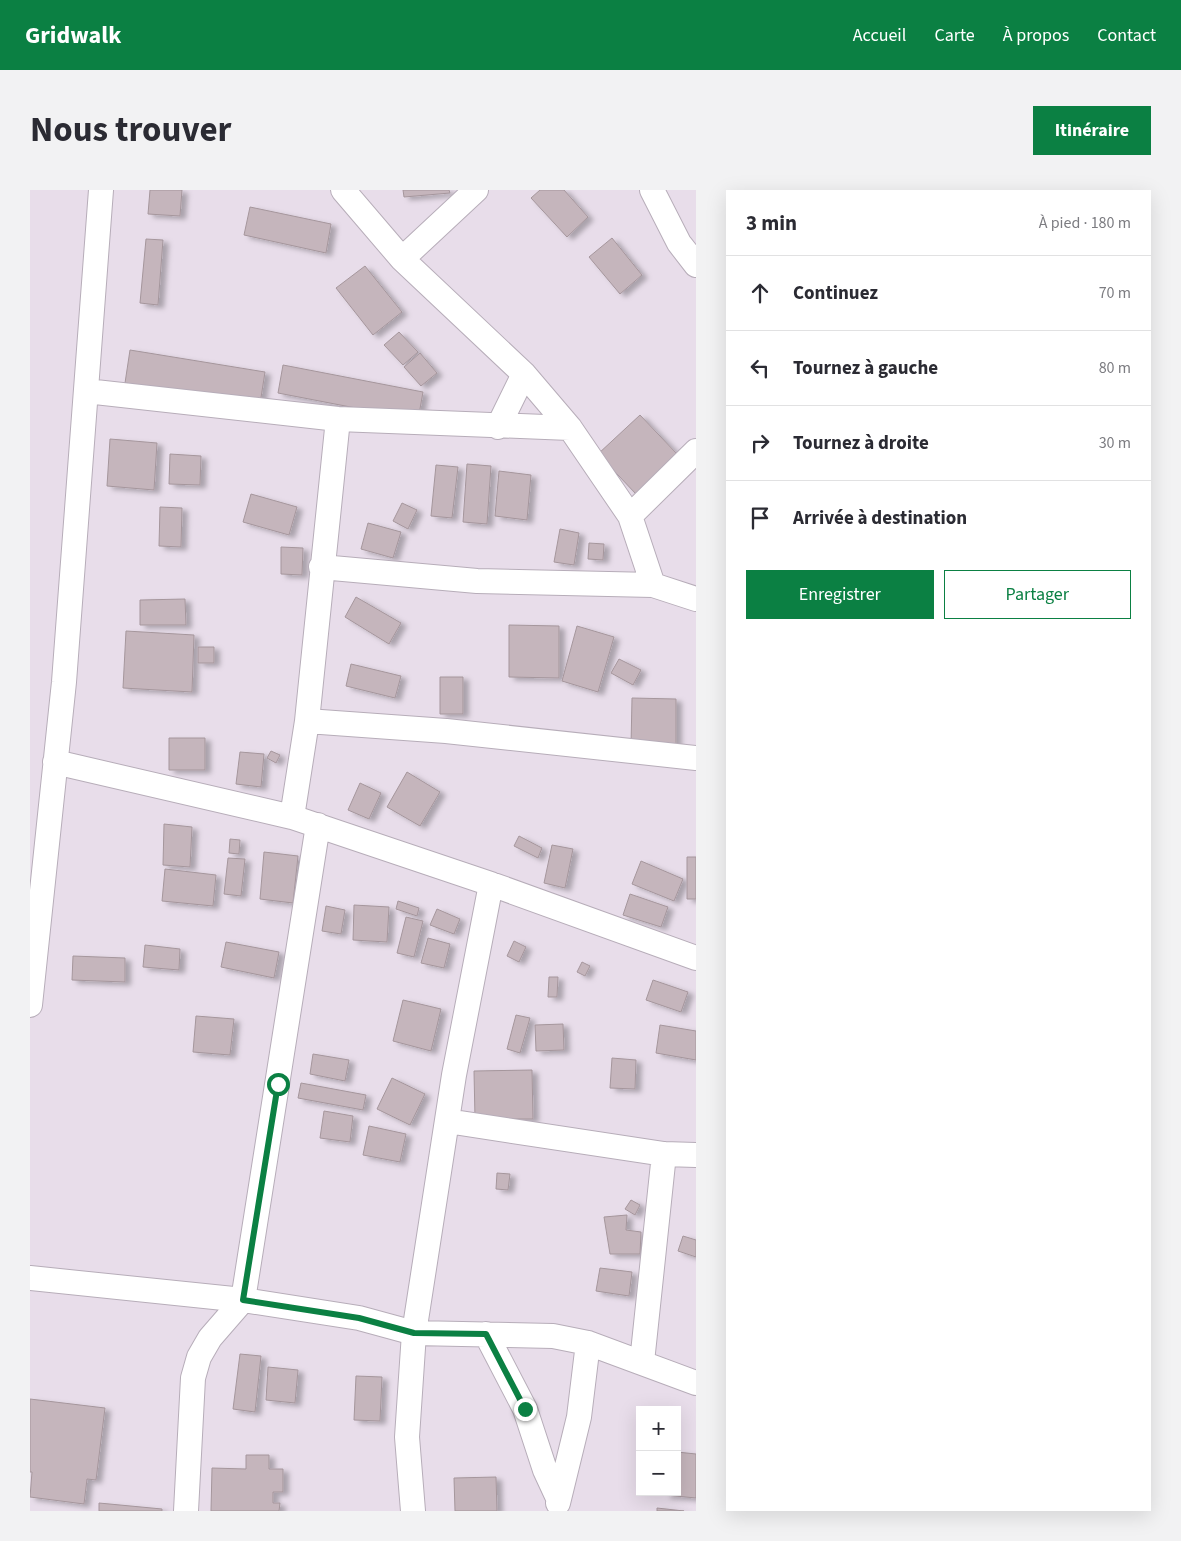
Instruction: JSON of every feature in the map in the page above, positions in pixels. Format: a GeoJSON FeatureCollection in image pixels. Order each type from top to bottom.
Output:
{"type":"FeatureCollection","features":[{"type":"Feature","properties":{"kind":"street"},"geometry":{"type":"LineString","coordinates":[[30,1005],[54,762],[64,682],[101,190]]}},
{"type":"Feature","properties":{"kind":"street"},"geometry":{"type":"LineString","coordinates":[[343,190],[402,259],[524,374],[570,428],[630,516],[653,585]]}},
{"type":"Feature","properties":{"kind":"street"},"geometry":{"type":"LineString","coordinates":[[402,259],[476,190]]}},
{"type":"Feature","properties":{"kind":"street"},"geometry":{"type":"LineString","coordinates":[[652,190],[679,243],[696,265]]}},
{"type":"Feature","properties":{"kind":"street"},"geometry":{"type":"LineString","coordinates":[[498,427],[524,374]]}},
{"type":"Feature","properties":{"kind":"street"},"geometry":{"type":"LineString","coordinates":[[86,391],[338,418],[498,427],[570,428]]}},
{"type":"Feature","properties":{"kind":"street"},"geometry":{"type":"LineString","coordinates":[[292,817],[306,721],[338,418]]}},
{"type":"Feature","properties":{"kind":"street"},"geometry":{"type":"LineString","coordinates":[[630,516],[696,451]]}},
{"type":"Feature","properties":{"kind":"street"},"geometry":{"type":"LineString","coordinates":[[321,567],[476,581],[653,585],[696,599]]}},
{"type":"Feature","properties":{"kind":"street"},"geometry":{"type":"LineString","coordinates":[[306,721],[446,731],[696,758]]}},
{"type":"Feature","properties":{"kind":"street"},"geometry":{"type":"LineString","coordinates":[[54,762],[292,817],[491,884],[696,958]]}},
{"type":"Feature","properties":{"kind":"street"},"geometry":{"type":"LineString","coordinates":[[186,1511],[194,1378],[199,1356],[210,1338],[243,1300],[318,825]]}},
{"type":"Feature","properties":{"kind":"street"},"geometry":{"type":"LineString","coordinates":[[413,1511],[406,1437],[414,1333],[447,1121],[491,884]]}},
{"type":"Feature","properties":{"kind":"street"},"geometry":{"type":"LineString","coordinates":[[447,1121],[664,1154],[696,1155]]}},
{"type":"Feature","properties":{"kind":"street"},"geometry":{"type":"LineString","coordinates":[[642,1362],[664,1154]]}},
{"type":"Feature","properties":{"kind":"street"},"geometry":{"type":"LineString","coordinates":[[30,1278],[243,1300],[359,1318],[414,1333],[553,1336],[588,1343],[696,1383]]}},
{"type":"Feature","properties":{"kind":"street"},"geometry":{"type":"LineString","coordinates":[[486,1334],[525,1409],[557,1505]]}},
{"type":"Feature","properties":{"kind":"street"},"geometry":{"type":"LineString","coordinates":[[557,1505],[579,1417],[588,1343]]}},
{"type":"Feature","properties":{"kind":"building"},"geometry":{"type":"Polygon","coordinates":[[[150,190],[182,190],[180,216],[148,214],[150,190]]]}},
{"type":"Feature","properties":{"kind":"building"},"geometry":{"type":"Polygon","coordinates":[[[403,190],[449,190],[450,193],[404,197],[403,190]]]}},
{"type":"Feature","properties":{"kind":"building"},"geometry":{"type":"Polygon","coordinates":[[[540,190],[564,190],[588,217],[567,237],[531,198],[540,190]]]}},
{"type":"Feature","properties":{"kind":"building"},"geometry":{"type":"Polygon","coordinates":[[[250,207],[331,224],[326,253],[244,235],[250,207]]]}},
{"type":"Feature","properties":{"kind":"building"},"geometry":{"type":"Polygon","coordinates":[[[612,238],[642,275],[620,294],[589,257],[612,238]]]}},
{"type":"Feature","properties":{"kind":"building"},"geometry":{"type":"Polygon","coordinates":[[[146,239],[163,240],[158,305],[140,303],[146,239]]]}},
{"type":"Feature","properties":{"kind":"building"},"geometry":{"type":"Polygon","coordinates":[[[365,266],[402,312],[373,335],[336,288],[365,266]]]}},
{"type":"Feature","properties":{"kind":"building"},"geometry":{"type":"Polygon","coordinates":[[[399,332],[418,352],[403,365],[384,345],[399,332]]]}},
{"type":"Feature","properties":{"kind":"building"},"geometry":{"type":"Polygon","coordinates":[[[130,350],[265,372],[260,404],[125,383],[130,350]]]}},
{"type":"Feature","properties":{"kind":"building"},"geometry":{"type":"Polygon","coordinates":[[[420,353],[437,373],[421,386],[404,367],[420,353]]]}},
{"type":"Feature","properties":{"kind":"building"},"geometry":{"type":"Polygon","coordinates":[[[283,365],[423,392],[418,420],[278,393],[283,365]]]}},
{"type":"Feature","properties":{"kind":"building"},"geometry":{"type":"Polygon","coordinates":[[[640,415],[678,455],[636,494],[598,454],[640,415]]]}},
{"type":"Feature","properties":{"kind":"building"},"geometry":{"type":"Polygon","coordinates":[[[110,439],[157,443],[154,490],[107,486],[110,439]]]}},
{"type":"Feature","properties":{"kind":"building"},"geometry":{"type":"Polygon","coordinates":[[[170,454],[201,456],[200,485],[169,484],[170,454]]]}},
{"type":"Feature","properties":{"kind":"building"},"geometry":{"type":"Polygon","coordinates":[[[467,464],[491,466],[487,524],[463,522],[467,464]]]}},
{"type":"Feature","properties":{"kind":"building"},"geometry":{"type":"Polygon","coordinates":[[[436,465],[458,467],[452,518],[431,516],[436,465]]]}},
{"type":"Feature","properties":{"kind":"building"},"geometry":{"type":"Polygon","coordinates":[[[499,471],[531,475],[527,520],[495,516],[499,471]]]}},
{"type":"Feature","properties":{"kind":"building"},"geometry":{"type":"Polygon","coordinates":[[[251,494],[297,507],[289,535],[243,522],[251,494]]]}},
{"type":"Feature","properties":{"kind":"building"},"geometry":{"type":"Polygon","coordinates":[[[402,503],[417,510],[408,529],[393,521],[402,503]]]}},
{"type":"Feature","properties":{"kind":"building"},"geometry":{"type":"Polygon","coordinates":[[[160,507],[182,508],[181,547],[159,546],[160,507]]]}},
{"type":"Feature","properties":{"kind":"building"},"geometry":{"type":"Polygon","coordinates":[[[368,523],[401,532],[393,558],[361,549],[368,523]]]}},
{"type":"Feature","properties":{"kind":"building"},"geometry":{"type":"Polygon","coordinates":[[[560,529],[579,533],[574,565],[554,562],[560,529]]]}},
{"type":"Feature","properties":{"kind":"building"},"geometry":{"type":"Polygon","coordinates":[[[589,543],[604,544],[603,560],[588,559],[589,543]]]}},
{"type":"Feature","properties":{"kind":"building"},"geometry":{"type":"Polygon","coordinates":[[[281,547],[303,548],[302,575],[281,574],[281,547]]]}},
{"type":"Feature","properties":{"kind":"building"},"geometry":{"type":"Polygon","coordinates":[[[356,597],[401,623],[389,644],[345,617],[356,597]]]}},
{"type":"Feature","properties":{"kind":"building"},"geometry":{"type":"Polygon","coordinates":[[[185,599],[186,625],[140,625],[140,600],[185,599]]]}},
{"type":"Feature","properties":{"kind":"building"},"geometry":{"type":"Polygon","coordinates":[[[509,625],[559,626],[559,678],[509,677],[509,625]]]}},
{"type":"Feature","properties":{"kind":"building"},"geometry":{"type":"Polygon","coordinates":[[[577,626],[614,637],[598,692],[562,681],[577,626]]]}},
{"type":"Feature","properties":{"kind":"building"},"geometry":{"type":"Polygon","coordinates":[[[126,631],[194,635],[192,692],[123,688],[126,631]]]}},
{"type":"Feature","properties":{"kind":"building"},"geometry":{"type":"Polygon","coordinates":[[[198,647],[214,647],[214,663],[198,663],[198,647]]]}},
{"type":"Feature","properties":{"kind":"building"},"geometry":{"type":"Polygon","coordinates":[[[619,659],[641,670],[633,685],[611,673],[619,659]]]}},
{"type":"Feature","properties":{"kind":"building"},"geometry":{"type":"Polygon","coordinates":[[[351,664],[401,676],[395,698],[346,686],[351,664]]]}},
{"type":"Feature","properties":{"kind":"building"},"geometry":{"type":"Polygon","coordinates":[[[440,677],[463,677],[463,714],[440,714],[440,677]]]}},
{"type":"Feature","properties":{"kind":"building"},"geometry":{"type":"Polygon","coordinates":[[[632,698],[676,699],[676,747],[631,746],[632,698]]]}},
{"type":"Feature","properties":{"kind":"building"},"geometry":{"type":"Polygon","coordinates":[[[169,738],[205,738],[205,770],[169,770],[169,738]]]}},
{"type":"Feature","properties":{"kind":"building"},"geometry":{"type":"Polygon","coordinates":[[[271,751],[280,755],[276,763],[267,758],[271,751]]]}},
{"type":"Feature","properties":{"kind":"building"},"geometry":{"type":"Polygon","coordinates":[[[240,752],[264,754],[261,787],[236,784],[240,752]]]}},
{"type":"Feature","properties":{"kind":"building"},"geometry":{"type":"Polygon","coordinates":[[[407,772],[440,792],[420,826],[387,807],[407,772]]]}},
{"type":"Feature","properties":{"kind":"building"},"geometry":{"type":"Polygon","coordinates":[[[360,783],[381,793],[369,819],[348,810],[360,783]]]}},
{"type":"Feature","properties":{"kind":"building"},"geometry":{"type":"Polygon","coordinates":[[[164,824],[192,827],[190,867],[163,865],[164,824]]]}},
{"type":"Feature","properties":{"kind":"building"},"geometry":{"type":"Polygon","coordinates":[[[519,836],[542,848],[538,858],[514,846],[519,836]]]}},
{"type":"Feature","properties":{"kind":"building"},"geometry":{"type":"Polygon","coordinates":[[[230,839],[240,840],[239,854],[229,853],[230,839]]]}},
{"type":"Feature","properties":{"kind":"building"},"geometry":{"type":"Polygon","coordinates":[[[552,845],[573,849],[565,888],[544,883],[552,845]]]}},
{"type":"Feature","properties":{"kind":"building"},"geometry":{"type":"Polygon","coordinates":[[[264,852],[298,856],[293,903],[260,899],[264,852]]]}},
{"type":"Feature","properties":{"kind":"building"},"geometry":{"type":"Polygon","coordinates":[[[687,857],[696,857],[696,899],[687,899],[687,857]]]}},
{"type":"Feature","properties":{"kind":"building"},"geometry":{"type":"Polygon","coordinates":[[[228,858],[245,859],[241,896],[224,894],[228,858]]]}},
{"type":"Feature","properties":{"kind":"building"},"geometry":{"type":"Polygon","coordinates":[[[641,861],[683,879],[674,901],[632,884],[641,861]]]}},
{"type":"Feature","properties":{"kind":"building"},"geometry":{"type":"Polygon","coordinates":[[[165,869],[216,875],[213,906],[162,901],[165,869]]]}},
{"type":"Feature","properties":{"kind":"building"},"geometry":{"type":"Polygon","coordinates":[[[630,894],[668,907],[661,927],[623,915],[630,894]]]}},
{"type":"Feature","properties":{"kind":"building"},"geometry":{"type":"Polygon","coordinates":[[[398,901],[419,908],[417,916],[396,909],[398,901]]]}},
{"type":"Feature","properties":{"kind":"building"},"geometry":{"type":"Polygon","coordinates":[[[354,905],[389,907],[387,942],[353,940],[354,905]]]}},
{"type":"Feature","properties":{"kind":"building"},"geometry":{"type":"Polygon","coordinates":[[[326,906],[345,910],[341,934],[322,931],[326,906]]]}},
{"type":"Feature","properties":{"kind":"building"},"geometry":{"type":"Polygon","coordinates":[[[437,909],[460,919],[454,934],[430,925],[437,909]]]}},
{"type":"Feature","properties":{"kind":"building"},"geometry":{"type":"Polygon","coordinates":[[[406,917],[423,921],[414,957],[397,953],[406,917]]]}},
{"type":"Feature","properties":{"kind":"building"},"geometry":{"type":"Polygon","coordinates":[[[428,938],[450,944],[444,968],[421,963],[428,938]]]}},
{"type":"Feature","properties":{"kind":"building"},"geometry":{"type":"Polygon","coordinates":[[[514,941],[526,947],[519,962],[507,956],[514,941]]]}},
{"type":"Feature","properties":{"kind":"building"},"geometry":{"type":"Polygon","coordinates":[[[226,942],[279,952],[274,978],[221,967],[226,942]]]}},
{"type":"Feature","properties":{"kind":"building"},"geometry":{"type":"Polygon","coordinates":[[[145,945],[180,949],[179,970],[143,967],[145,945]]]}},
{"type":"Feature","properties":{"kind":"building"},"geometry":{"type":"Polygon","coordinates":[[[73,956],[125,958],[125,982],[72,980],[73,956]]]}},
{"type":"Feature","properties":{"kind":"building"},"geometry":{"type":"Polygon","coordinates":[[[582,962],[590,966],[585,976],[577,972],[582,962]]]}},
{"type":"Feature","properties":{"kind":"building"},"geometry":{"type":"Polygon","coordinates":[[[549,977],[558,977],[557,997],[548,997],[549,977]]]}},
{"type":"Feature","properties":{"kind":"building"},"geometry":{"type":"Polygon","coordinates":[[[653,980],[688,992],[681,1012],[646,1000],[653,980]]]}},
{"type":"Feature","properties":{"kind":"building"},"geometry":{"type":"Polygon","coordinates":[[[403,1000],[441,1009],[431,1051],[393,1041],[403,1000]]]}},
{"type":"Feature","properties":{"kind":"building"},"geometry":{"type":"Polygon","coordinates":[[[516,1015],[530,1018],[520,1053],[507,1049],[516,1015]]]}},
{"type":"Feature","properties":{"kind":"building"},"geometry":{"type":"Polygon","coordinates":[[[196,1016],[234,1019],[230,1055],[193,1052],[196,1016]]]}},
{"type":"Feature","properties":{"kind":"building"},"geometry":{"type":"Polygon","coordinates":[[[563,1024],[564,1050],[536,1051],[535,1025],[563,1024]]]}},
{"type":"Feature","properties":{"kind":"building"},"geometry":{"type":"Polygon","coordinates":[[[660,1025],[696,1031],[696,1060],[656,1053],[660,1025]]]}},
{"type":"Feature","properties":{"kind":"building"},"geometry":{"type":"Polygon","coordinates":[[[313,1054],[349,1060],[345,1081],[310,1074],[313,1054]]]}},
{"type":"Feature","properties":{"kind":"building"},"geometry":{"type":"Polygon","coordinates":[[[612,1058],[636,1060],[635,1089],[610,1088],[612,1058]]]}},
{"type":"Feature","properties":{"kind":"building"},"geometry":{"type":"Polygon","coordinates":[[[532,1070],[533,1119],[475,1119],[474,1071],[532,1070]]]}},
{"type":"Feature","properties":{"kind":"building"},"geometry":{"type":"Polygon","coordinates":[[[392,1078],[425,1094],[410,1125],[377,1109],[392,1078]]]}},
{"type":"Feature","properties":{"kind":"building"},"geometry":{"type":"Polygon","coordinates":[[[301,1083],[366,1095],[363,1110],[298,1098],[301,1083]]]}},
{"type":"Feature","properties":{"kind":"building"},"geometry":{"type":"Polygon","coordinates":[[[324,1111],[353,1116],[350,1142],[320,1138],[324,1111]]]}},
{"type":"Feature","properties":{"kind":"building"},"geometry":{"type":"Polygon","coordinates":[[[369,1126],[406,1134],[400,1162],[363,1155],[369,1126]]]}},
{"type":"Feature","properties":{"kind":"building"},"geometry":{"type":"Polygon","coordinates":[[[497,1173],[510,1174],[508,1190],[496,1189],[497,1173]]]}},
{"type":"Feature","properties":{"kind":"building"},"geometry":{"type":"Polygon","coordinates":[[[631,1200],[640,1205],[635,1215],[625,1209],[631,1200]]]}},
{"type":"Feature","properties":{"kind":"building"},"geometry":{"type":"Polygon","coordinates":[[[627,1215],[626,1230],[641,1232],[640,1254],[610,1254],[604,1217],[627,1215]]]}},
{"type":"Feature","properties":{"kind":"building"},"geometry":{"type":"Polygon","coordinates":[[[683,1236],[696,1240],[696,1257],[678,1251],[683,1236]]]}},
{"type":"Feature","properties":{"kind":"building"},"geometry":{"type":"Polygon","coordinates":[[[600,1268],[632,1272],[629,1296],[596,1291],[600,1268]]]}},
{"type":"Feature","properties":{"kind":"building"},"geometry":{"type":"Polygon","coordinates":[[[240,1354],[261,1356],[255,1412],[233,1409],[240,1354]]]}},
{"type":"Feature","properties":{"kind":"building"},"geometry":{"type":"Polygon","coordinates":[[[268,1367],[298,1370],[295,1403],[266,1400],[268,1367]]]}},
{"type":"Feature","properties":{"kind":"building"},"geometry":{"type":"Polygon","coordinates":[[[356,1376],[382,1377],[380,1421],[354,1420],[356,1376]]]}},
{"type":"Feature","properties":{"kind":"building"},"geometry":{"type":"Polygon","coordinates":[[[30,1399],[105,1408],[96,1480],[87,1479],[84,1504],[30,1497],[32,1472],[30,1472],[30,1399]]]}},
{"type":"Feature","properties":{"kind":"building"},"geometry":{"type":"Polygon","coordinates":[[[681,1452],[696,1454],[696,1498],[675,1496],[681,1496],[681,1452]]]}},
{"type":"Feature","properties":{"kind":"building"},"geometry":{"type":"Polygon","coordinates":[[[246,1455],[269,1455],[269,1469],[283,1469],[283,1492],[273,1492],[273,1503],[280,1503],[279,1511],[211,1511],[212,1468],[246,1469],[246,1455]]]}},
{"type":"Feature","properties":{"kind":"building"},"geometry":{"type":"Polygon","coordinates":[[[496,1477],[497,1511],[455,1511],[454,1478],[496,1477]]]}},
{"type":"Feature","properties":{"kind":"building"},"geometry":{"type":"Polygon","coordinates":[[[99,1503],[162,1509],[162,1511],[99,1511],[99,1503]]]}},
{"type":"Feature","properties":{"kind":"building"},"geometry":{"type":"Polygon","coordinates":[[[657,1508],[684,1511],[657,1511],[657,1508]]]}},
{"type":"Feature","properties":{"kind":"route"},"geometry":{"type":"LineString","coordinates":[[278,1084],[243,1300],[359,1318],[414,1333],[486,1334],[525,1409]]}}]}
